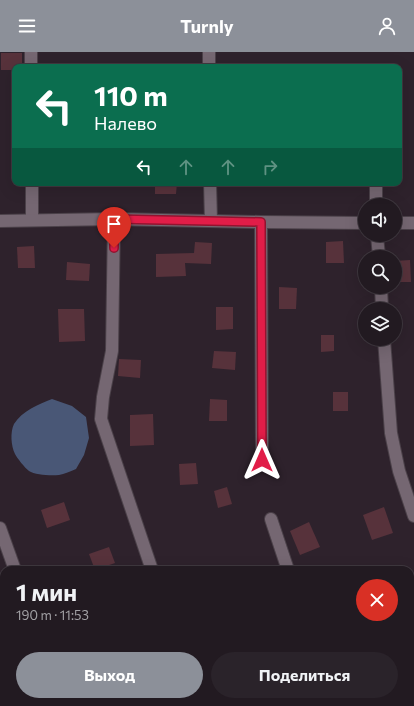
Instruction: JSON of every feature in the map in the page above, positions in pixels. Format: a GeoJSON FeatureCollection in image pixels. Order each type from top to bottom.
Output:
{"type":"FeatureCollection","features":[{"type":"Feature","properties":{"kind":"street"},"geometry":{"type":"LineString","coordinates":[[31,52],[31,64]]}},
{"type":"Feature","properties":{"kind":"street"},"geometry":{"type":"LineString","coordinates":[[209,52],[209,64]]}},
{"type":"Feature","properties":{"kind":"street"},"geometry":{"type":"LineString","coordinates":[[32,186],[32,220]]}},
{"type":"Feature","properties":{"kind":"street"},"geometry":{"type":"LineString","coordinates":[[210,186],[211,221]]}},
{"type":"Feature","properties":{"kind":"street"},"geometry":{"type":"LineString","coordinates":[[376,186],[376,198]]}},
{"type":"Feature","properties":{"kind":"street"},"geometry":{"type":"LineString","coordinates":[[114,219],[112,351],[103,397],[101,419],[151,566]]}},
{"type":"Feature","properties":{"kind":"street"},"geometry":{"type":"LineString","coordinates":[[0,221],[114,219],[358,223]]}},
{"type":"Feature","properties":{"kind":"street"},"geometry":{"type":"LineString","coordinates":[[261,222],[262,460]]}},
{"type":"Feature","properties":{"kind":"street"},"geometry":{"type":"LineString","coordinates":[[402,223],[414,223]]}},
{"type":"Feature","properties":{"kind":"street"},"geometry":{"type":"LineString","coordinates":[[385,346],[391,433],[399,471],[414,516]]}},
{"type":"Feature","properties":{"kind":"street"},"geometry":{"type":"LineString","coordinates":[[271,519],[287,566]]}},
{"type":"Feature","properties":{"kind":"street"},"geometry":{"type":"LineString","coordinates":[[0,528],[14,566]]}},
{"type":"Feature","properties":{"kind":"water"},"geometry":{"type":"Polygon","coordinates":[[[52,399],[72,406],[86,417],[89,438],[84,455],[76,469],[59,475],[39,474],[29,471],[16,456],[12,443],[12,431],[17,419],[36,406],[52,399]]]}},
{"type":"Feature","properties":{"kind":"building"},"geometry":{"type":"Polygon","coordinates":[[[1,53],[22,53],[22,64],[12,64],[12,70],[1,70],[1,53]]]}},
{"type":"Feature","properties":{"kind":"building"},"geometry":{"type":"Polygon","coordinates":[[[155,186],[177,186],[176,194],[155,194],[155,186]]]}},
{"type":"Feature","properties":{"kind":"building"},"geometry":{"type":"Polygon","coordinates":[[[343,241],[344,263],[326,263],[326,242],[343,241]]]}},
{"type":"Feature","properties":{"kind":"building"},"geometry":{"type":"Polygon","coordinates":[[[195,242],[212,243],[211,264],[185,263],[186,276],[156,277],[156,254],[194,253],[195,242]]]}},
{"type":"Feature","properties":{"kind":"building"},"geometry":{"type":"Polygon","coordinates":[[[34,246],[35,268],[18,268],[17,247],[34,246]]]}},
{"type":"Feature","properties":{"kind":"building"},"geometry":{"type":"Polygon","coordinates":[[[410,260],[411,282],[402,282],[402,261],[410,260]]]}},
{"type":"Feature","properties":{"kind":"building"},"geometry":{"type":"Polygon","coordinates":[[[67,262],[90,264],[89,281],[66,280],[67,262]]]}},
{"type":"Feature","properties":{"kind":"building"},"geometry":{"type":"Polygon","coordinates":[[[279,287],[297,288],[296,309],[279,309],[279,287]]]}},
{"type":"Feature","properties":{"kind":"building"},"geometry":{"type":"Polygon","coordinates":[[[216,307],[233,307],[233,329],[216,330],[216,307]]]}},
{"type":"Feature","properties":{"kind":"building"},"geometry":{"type":"Polygon","coordinates":[[[58,309],[84,309],[85,341],[59,342],[58,309]]]}},
{"type":"Feature","properties":{"kind":"building"},"geometry":{"type":"Polygon","coordinates":[[[321,335],[334,335],[334,351],[321,352],[321,335]]]}},
{"type":"Feature","properties":{"kind":"building"},"geometry":{"type":"Polygon","coordinates":[[[214,351],[236,352],[235,370],[212,368],[214,351]]]}},
{"type":"Feature","properties":{"kind":"building"},"geometry":{"type":"Polygon","coordinates":[[[119,359],[141,360],[140,378],[118,376],[119,359]]]}},
{"type":"Feature","properties":{"kind":"building"},"geometry":{"type":"Polygon","coordinates":[[[333,392],[348,392],[348,411],[333,411],[333,392]]]}},
{"type":"Feature","properties":{"kind":"building"},"geometry":{"type":"Polygon","coordinates":[[[210,399],[227,400],[227,421],[209,421],[210,399]]]}},
{"type":"Feature","properties":{"kind":"building"},"geometry":{"type":"Polygon","coordinates":[[[153,414],[154,445],[130,446],[130,415],[153,414]]]}},
{"type":"Feature","properties":{"kind":"building"},"geometry":{"type":"Polygon","coordinates":[[[196,463],[198,484],[180,485],[179,464],[196,463]]]}},
{"type":"Feature","properties":{"kind":"building"},"geometry":{"type":"Polygon","coordinates":[[[227,487],[232,504],[218,508],[214,491],[227,487]]]}},
{"type":"Feature","properties":{"kind":"building"},"geometry":{"type":"Polygon","coordinates":[[[64,502],[70,520],[47,528],[41,510],[64,502]]]}},
{"type":"Feature","properties":{"kind":"building"},"geometry":{"type":"Polygon","coordinates":[[[384,507],[393,533],[372,540],[363,515],[384,507]]]}},
{"type":"Feature","properties":{"kind":"building"},"geometry":{"type":"Polygon","coordinates":[[[309,522],[320,547],[300,555],[290,531],[309,522]]]}},
{"type":"Feature","properties":{"kind":"building"},"geometry":{"type":"Polygon","coordinates":[[[109,547],[115,563],[106,566],[94,566],[89,554],[109,547]]]}},
{"type":"Feature","properties":{"kind":"route"},"geometry":{"type":"LineString","coordinates":[[114,248],[114,219],[261,222],[262,460]]}}]}
